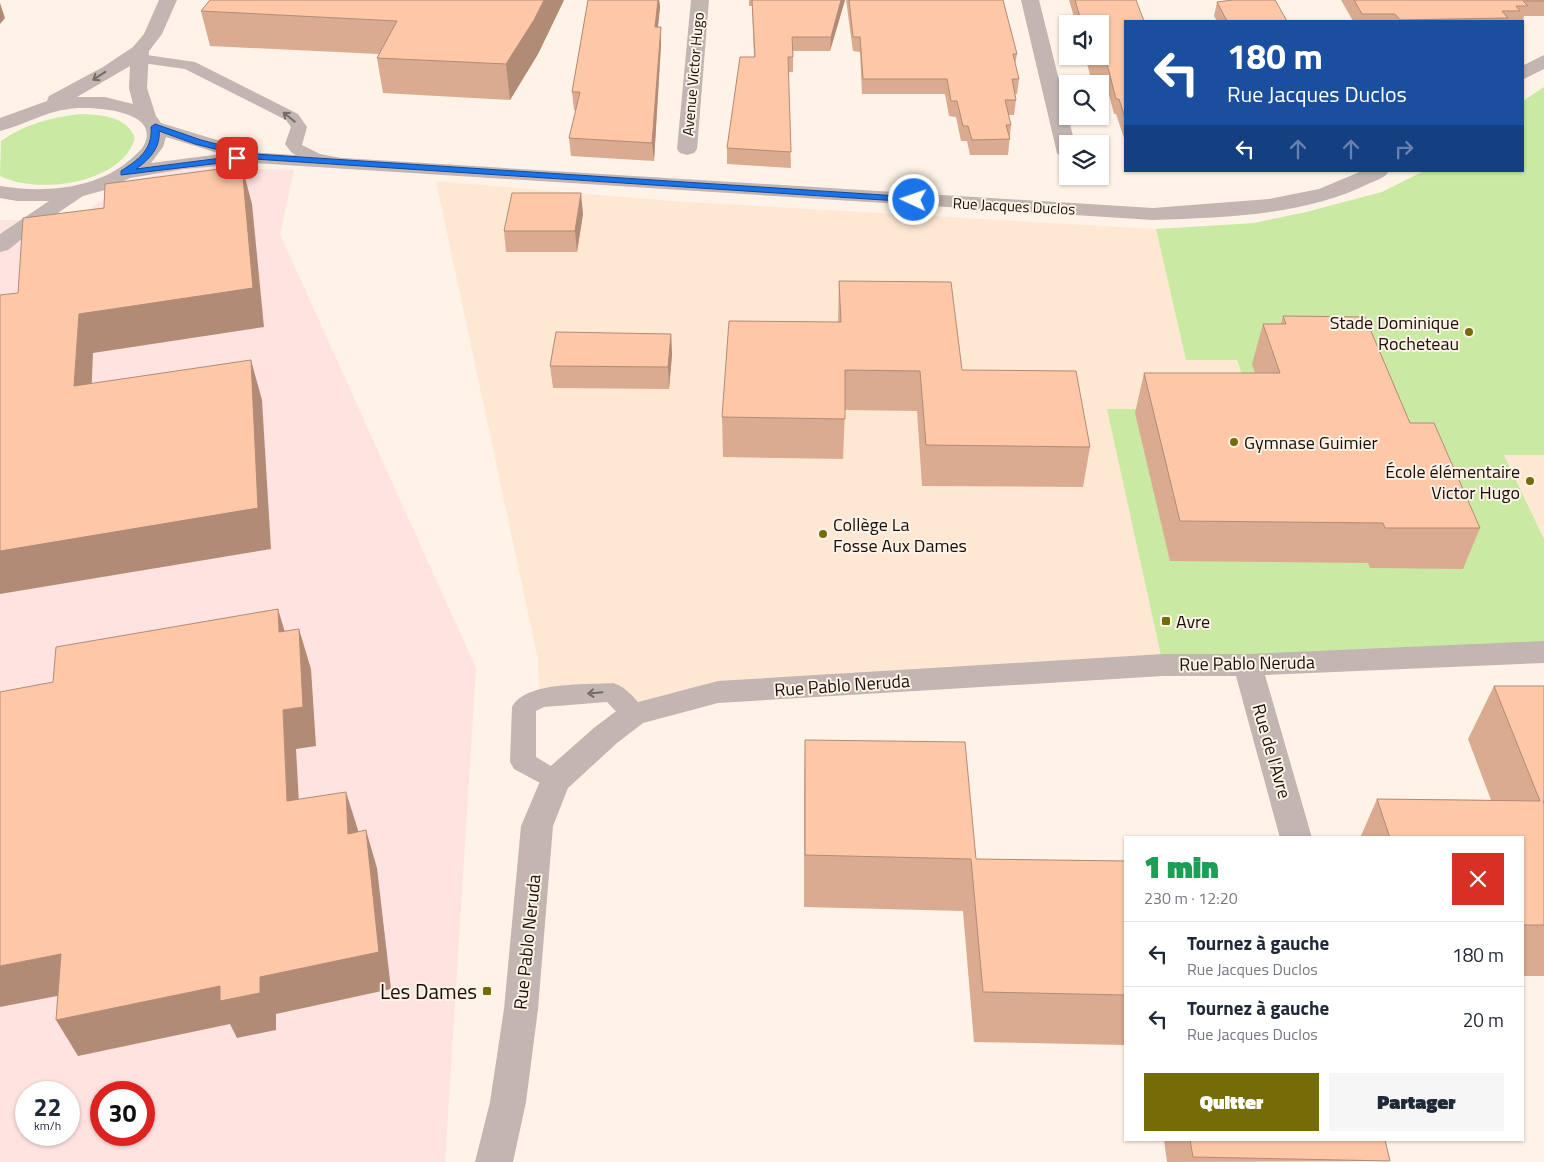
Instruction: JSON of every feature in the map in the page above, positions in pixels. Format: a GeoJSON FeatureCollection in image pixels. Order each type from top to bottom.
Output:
{"type":"FeatureCollection","features":[{"type":"Feature","properties":{"kind":"street"},"geometry":{"type":"LineString","coordinates":[[150,122],[138,88],[140,55],[157,27],[168,0]]}},
{"type":"Feature","properties":{"kind":"street","name":"Avenue Victor Hugo"},"geometry":{"type":"LineString","coordinates":[[687,149],[700,0]]}},
{"type":"Feature","properties":{"kind":"street"},"geometry":{"type":"LineString","coordinates":[[1030,0],[1063,135]]}},
{"type":"Feature","properties":{"kind":"street"},"geometry":{"type":"LineString","coordinates":[[1524,53],[1544,53]]}},
{"type":"Feature","properties":{"kind":"street"},"geometry":{"type":"LineString","coordinates":[[39,109],[140,55]]}},
{"type":"Feature","properties":{"kind":"street"},"geometry":{"type":"LineString","coordinates":[[1524,73],[1544,61]]}},
{"type":"Feature","properties":{"kind":"street","name":"Rue Jacques Duclos"},"geometry":{"type":"LineString","coordinates":[[4,121],[39,109],[89,102],[112,104],[131,109],[150,122],[198,142],[254,157]]}},
{"type":"Feature","properties":{"kind":"street","name":"Rue Jacques Duclos"},"geometry":{"type":"LineString","coordinates":[[0,192],[40,196],[82,190],[124,173],[141,162],[151,150],[156,138],[150,122]]}},
{"type":"Feature","properties":{"kind":"street","name":"Rue Jacques Duclos"},"geometry":{"type":"LineString","coordinates":[[124,173],[185,163],[254,157],[1153,214],[1214,211],[1294,202],[1364,180],[1377,172]]}},
{"type":"Feature","properties":{"kind":"street"},"geometry":{"type":"LineString","coordinates":[[0,245],[29,222],[82,190]]}},
{"type":"Feature","properties":{"kind":"street","name":"Rue Pablo Neruda"},"geometry":{"type":"LineString","coordinates":[[494,1162],[508,1102],[522,1000],[537,826],[555,781],[606,735],[634,714],[718,692],[1163,665],[1248,665],[1544,652]]}},
{"type":"Feature","properties":{"kind":"street","name":"Rue de l'Avre"},"geometry":{"type":"LineString","coordinates":[[1248,665],[1295,836]]}},
{"type":"Feature","properties":{"kind":"lane"},"geometry":{"type":"LineString","coordinates":[[140,55],[190,65],[292,117],[299,127],[293,144],[295,148],[310,156],[340,163]]}},
{"type":"Feature","properties":{"kind":"lane"},"geometry":{"type":"LineString","coordinates":[[555,781],[523,762],[524,707],[539,698],[613,692],[634,714]]}},
{"type":"Feature","properties":{"kind":"shaded area"},"geometry":{"type":"Polygon","coordinates":[[[206,167],[294,170],[280,234],[476,668],[445,1162],[0,1162],[0,220],[47,220],[68,224],[128,182],[168,172],[206,167]]]}},
{"type":"Feature","properties":{"kind":"shaded area","name":"Collège La Fosse Aux Dames"},"geometry":{"type":"Polygon","coordinates":[[[436,181],[671,201],[1156,229],[1186,359],[1237,360],[1254,409],[1163,665],[718,692],[634,714],[613,692],[539,698],[538,660],[436,181]]]}},
{"type":"Feature","properties":{"kind":"shaded area","name":"École élémentaire Victor Hugo"},"geometry":{"type":"Polygon","coordinates":[[[1504,455],[1544,455],[1544,539],[1529,507],[1504,455]]]}},
{"type":"Feature","properties":{"kind":"green space"},"geometry":{"type":"Polygon","coordinates":[[[1544,87],[1544,455],[1504,455],[1544,539],[1544,652],[1163,665],[1107,409],[1254,409],[1237,360],[1186,360],[1156,229],[1254,223],[1306,212],[1382,192],[1422,172],[1524,172],[1524,100],[1544,87]]]}},
{"type":"Feature","properties":{"kind":"green space"},"geometry":{"type":"Polygon","coordinates":[[[82,114],[113,118],[126,125],[131,131],[135,138],[127,154],[114,166],[97,175],[77,181],[56,184],[35,185],[16,182],[0,176],[1,141],[39,122],[82,114]]]}},
{"type":"Feature","properties":{"kind":"building"},"geometry":{"type":"Polygon","coordinates":[[[210,0],[544,0],[534,20],[506,64],[377,58],[397,21],[201,11],[210,0]]]}},
{"type":"Feature","properties":{"kind":"building"},"geometry":{"type":"Polygon","coordinates":[[[588,0],[658,0],[655,27],[661,27],[652,143],[569,138],[580,92],[572,92],[588,0]]]}},
{"type":"Feature","properties":{"kind":"building"},"geometry":{"type":"Polygon","coordinates":[[[752,0],[841,0],[831,37],[792,37],[793,57],[788,57],[791,152],[727,148],[740,57],[755,57],[752,0]]]}},
{"type":"Feature","properties":{"kind":"building"},"geometry":{"type":"Polygon","coordinates":[[[849,0],[1003,0],[1017,54],[1013,54],[1019,79],[1012,79],[1016,100],[1005,100],[1011,125],[1006,125],[1010,139],[972,140],[968,126],[963,126],[957,101],[951,101],[947,79],[863,79],[860,37],[853,37],[849,0]]]}},
{"type":"Feature","properties":{"kind":"building"},"geometry":{"type":"Polygon","coordinates":[[[1075,0],[1136,0],[1144,20],[1124,20],[1124,115],[1119,99],[1116,99],[1107,65],[1109,65],[1109,15],[1079,15],[1075,0]]]}},
{"type":"Feature","properties":{"kind":"building"},"geometry":{"type":"Polygon","coordinates":[[[1275,0],[1286,20],[1226,20],[1217,2],[1275,0]]]}},
{"type":"Feature","properties":{"kind":"building"},"geometry":{"type":"Polygon","coordinates":[[[1354,0],[1544,1],[1523,1],[1528,6],[1516,6],[1520,11],[1502,11],[1508,18],[1400,20],[1395,14],[1362,14],[1354,0]]]}},
{"type":"Feature","properties":{"kind":"building"},"geometry":{"type":"Polygon","coordinates":[[[242,166],[253,288],[79,314],[74,386],[251,360],[258,508],[0,551],[0,295],[18,293],[23,218],[104,208],[105,184],[242,166]]]}},
{"type":"Feature","properties":{"kind":"building"},"geometry":{"type":"Polygon","coordinates":[[[512,193],[581,193],[575,231],[504,231],[512,193]]]}},
{"type":"Feature","properties":{"kind":"building"},"geometry":{"type":"Polygon","coordinates":[[[839,281],[951,282],[962,370],[1076,371],[1090,447],[926,445],[920,371],[845,370],[845,419],[722,417],[729,321],[841,322],[839,281]]]}},
{"type":"Feature","properties":{"kind":"building","name":"Gymnase Guimier"},"geometry":{"type":"Polygon","coordinates":[[[1283,316],[1365,317],[1410,423],[1434,423],[1480,528],[1385,528],[1383,523],[1180,521],[1144,373],[1280,373],[1263,324],[1286,324],[1283,316]]]}},
{"type":"Feature","properties":{"kind":"building"},"geometry":{"type":"Polygon","coordinates":[[[556,332],[671,334],[668,367],[550,366],[556,332]]]}},
{"type":"Feature","properties":{"kind":"building"},"geometry":{"type":"Polygon","coordinates":[[[278,609],[279,632],[299,629],[303,707],[283,710],[287,801],[346,792],[348,834],[366,830],[379,952],[260,977],[260,993],[220,1001],[220,986],[56,1020],[61,954],[0,966],[0,692],[53,682],[56,647],[278,609]]]}},
{"type":"Feature","properties":{"kind":"building"},"geometry":{"type":"Polygon","coordinates":[[[1494,686],[1544,686],[1544,925],[1524,925],[1524,836],[1389,836],[1377,799],[1540,801],[1494,686]]]}},
{"type":"Feature","properties":{"kind":"building"},"geometry":{"type":"Polygon","coordinates":[[[805,740],[965,742],[976,859],[1124,861],[1124,995],[983,992],[971,859],[805,855],[805,740]]]}},
{"type":"Feature","properties":{"kind":"building"},"geometry":{"type":"Polygon","coordinates":[[[1190,1141],[1385,1141],[1390,1161],[1193,1157],[1190,1141]]]}},
{"type":"Feature","properties":{"kind":"place","name":"Stade Dominique Rocheteau"},"geometry":{"type":"Point","coordinates":[1469,332]}},
{"type":"Feature","properties":{"kind":"place","name":"Gymnase Guimier"},"geometry":{"type":"Point","coordinates":[1234,442]}},
{"type":"Feature","properties":{"kind":"place","name":"École élémentaire Victor Hugo"},"geometry":{"type":"Point","coordinates":[1530,481]}},
{"type":"Feature","properties":{"kind":"place","name":"Collège La Fosse Aux Dames"},"geometry":{"type":"Point","coordinates":[823,534]}},
{"type":"Feature","properties":{"kind":"place","name":"Avre"},"geometry":{"type":"Point","coordinates":[1166,621]}},
{"type":"Feature","properties":{"kind":"place","name":"Les Dames"},"geometry":{"type":"Point","coordinates":[487,991]}},
{"type":"Feature","properties":{"kind":"route"},"geometry":{"type":"LineString","coordinates":[[237,158],[185,163],[124,173],[141,162],[151,150],[156,138],[155,127],[198,142],[254,157],[914,200]]}}]}
